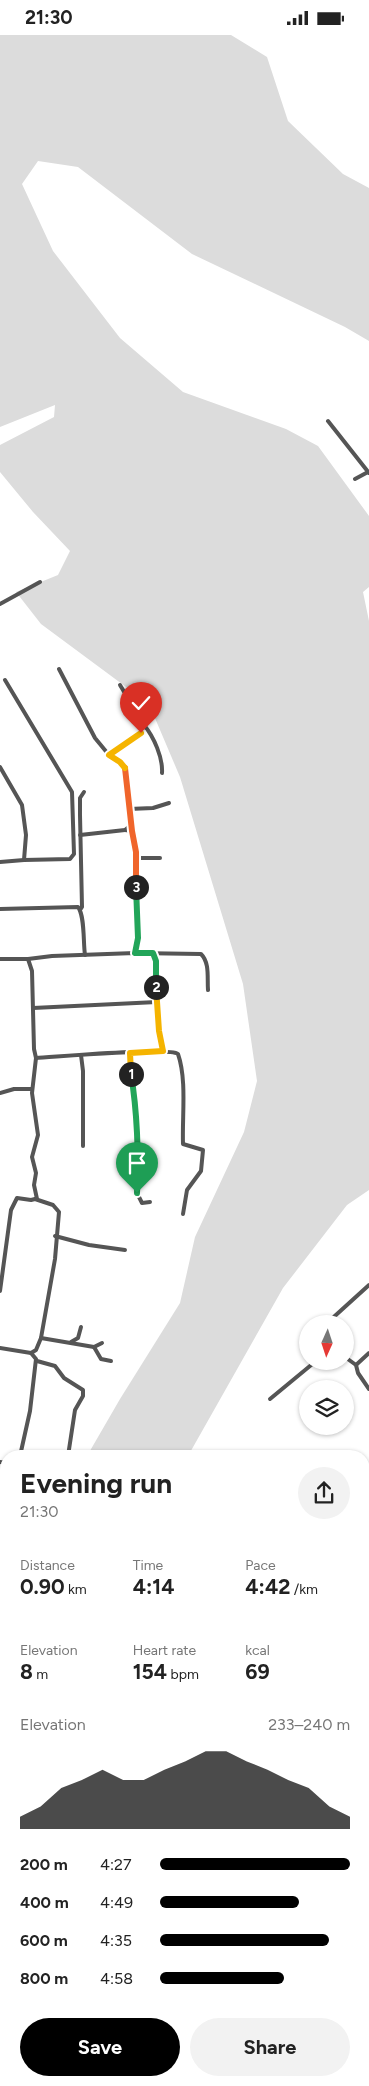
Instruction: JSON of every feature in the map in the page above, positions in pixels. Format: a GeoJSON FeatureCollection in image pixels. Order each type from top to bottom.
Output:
{"type":"FeatureCollection","features":[{"type":"Feature","properties":{"kind":"street"},"geometry":{"type":"LineString","coordinates":[[328,421],[369,473],[355,479]]}},
{"type":"Feature","properties":{"kind":"street"},"geometry":{"type":"LineString","coordinates":[[0,603],[40,582]]}},
{"type":"Feature","properties":{"kind":"street"},"geometry":{"type":"LineString","coordinates":[[59,669],[95,738],[109,755],[120,762],[126,769],[129,809],[137,858],[138,938],[135,953]]}},
{"type":"Feature","properties":{"kind":"street"},"geometry":{"type":"LineString","coordinates":[[0,862],[73,857],[72,792],[5,680]]}},
{"type":"Feature","properties":{"kind":"street"},"geometry":{"type":"LineString","coordinates":[[120,685],[150,733],[163,763],[162,773]]}},
{"type":"Feature","properties":{"kind":"street"},"geometry":{"type":"LineString","coordinates":[[141,733],[144,725]]}},
{"type":"Feature","properties":{"kind":"street"},"geometry":{"type":"LineString","coordinates":[[109,755],[141,733],[150,733]]}},
{"type":"Feature","properties":{"kind":"street"},"geometry":{"type":"LineString","coordinates":[[0,767],[21,802],[24,811],[26,835],[24,859]]}},
{"type":"Feature","properties":{"kind":"street"},"geometry":{"type":"LineString","coordinates":[[84,792],[80,798],[83,891],[80,910],[82,913],[82,940],[85,955]]}},
{"type":"Feature","properties":{"kind":"street"},"geometry":{"type":"LineString","coordinates":[[129,809],[153,808],[169,803]]}},
{"type":"Feature","properties":{"kind":"street"},"geometry":{"type":"LineString","coordinates":[[125,829],[131,825]]}},
{"type":"Feature","properties":{"kind":"street"},"geometry":{"type":"LineString","coordinates":[[80,835],[125,829],[132,831]]}},
{"type":"Feature","properties":{"kind":"street"},"geometry":{"type":"LineString","coordinates":[[137,858],[160,858]]}},
{"type":"Feature","properties":{"kind":"street"},"geometry":{"type":"LineString","coordinates":[[0,909],[73,906],[80,910]]}},
{"type":"Feature","properties":{"kind":"street"},"geometry":{"type":"LineString","coordinates":[[0,959],[135,953],[201,954],[206,959],[208,990]]}},
{"type":"Feature","properties":{"kind":"street"},"geometry":{"type":"LineString","coordinates":[[153,953],[156,961],[156,1002],[163,1051]]}},
{"type":"Feature","properties":{"kind":"street"},"geometry":{"type":"LineString","coordinates":[[28,959],[32,971],[34,1049],[36,1058],[32,1089],[38,1135],[32,1157],[36,1173],[34,1185],[37,1199]]}},
{"type":"Feature","properties":{"kind":"street"},"geometry":{"type":"LineString","coordinates":[[33,1008],[156,1002]]}},
{"type":"Feature","properties":{"kind":"street"},"geometry":{"type":"LineString","coordinates":[[36,1058],[163,1051],[175,1052],[180,1058],[184,1089],[182,1105],[183,1144],[203,1149],[201,1171],[187,1190],[183,1214]]}},
{"type":"Feature","properties":{"kind":"street"},"geometry":{"type":"LineString","coordinates":[[130,1053],[138,1162],[137,1193],[142,1203],[150,1202]]}},
{"type":"Feature","properties":{"kind":"street"},"geometry":{"type":"LineString","coordinates":[[81,1055],[83,1071],[83,1146]]}},
{"type":"Feature","properties":{"kind":"street"},"geometry":{"type":"LineString","coordinates":[[0,1093],[14,1089],[32,1089]]}},
{"type":"Feature","properties":{"kind":"street"},"geometry":{"type":"LineString","coordinates":[[0,1291],[12,1205],[17,1198],[37,1199],[53,1205],[58,1209],[55,1259],[41,1338],[36,1350],[31,1353],[0,1348]]}},
{"type":"Feature","properties":{"kind":"street"},"geometry":{"type":"LineString","coordinates":[[56,1236],[89,1245],[125,1250]]}},
{"type":"Feature","properties":{"kind":"street"},"geometry":{"type":"LineString","coordinates":[[336,1315],[369,1285]]}},
{"type":"Feature","properties":{"kind":"street"},"geometry":{"type":"LineString","coordinates":[[70,1342],[78,1338],[81,1327]]}},
{"type":"Feature","properties":{"kind":"street"},"geometry":{"type":"LineString","coordinates":[[41,1338],[94,1347],[102,1343]]}},
{"type":"Feature","properties":{"kind":"street"},"geometry":{"type":"LineString","coordinates":[[94,1347],[101,1359],[111,1361]]}},
{"type":"Feature","properties":{"kind":"street"},"geometry":{"type":"LineString","coordinates":[[31,1353],[37,1361],[55,1366],[64,1378],[83,1390],[83,1396],[75,1410],[69,1450]]}},
{"type":"Feature","properties":{"kind":"street"},"geometry":{"type":"LineString","coordinates":[[369,1353],[356,1365],[360,1377],[369,1389]]}},
{"type":"Feature","properties":{"kind":"street"},"geometry":{"type":"LineString","coordinates":[[21,1450],[30,1411],[37,1361]]}},
{"type":"Feature","properties":{"kind":"street"},"geometry":{"type":"LineString","coordinates":[[270,1399],[305,1370]]}},
{"type":"Feature","properties":{"kind":"shaded area"},"geometry":{"type":"Polygon","coordinates":[[[0,35],[231,35],[267,57],[288,121],[343,174],[369,188],[369,341],[345,327],[192,254],[78,167],[38,161],[22,184],[53,251],[120,338],[183,392],[286,429],[318,446],[369,516],[369,587],[363,592],[369,621],[369,1190],[347,1205],[283,1288],[191,1450],[90,1450],[180,1303],[195,1237],[244,1132],[257,1081],[243,984],[180,777],[149,704],[41,624],[16,592],[58,575],[70,551],[33,512],[0,472],[0,445],[54,417],[55,405],[0,427],[0,35]]]}},
{"type":"Feature","properties":{"kind":"route"},"geometry":{"type":"LineString","coordinates":[[137,1193],[138,1162],[133,1088],[130,1074],[130,1053],[163,1051],[160,1042],[156,1002],[156,959],[153,953],[135,953],[138,948],[136,918],[137,858],[129,809],[126,769],[120,762],[109,755],[141,733]]}}]}
